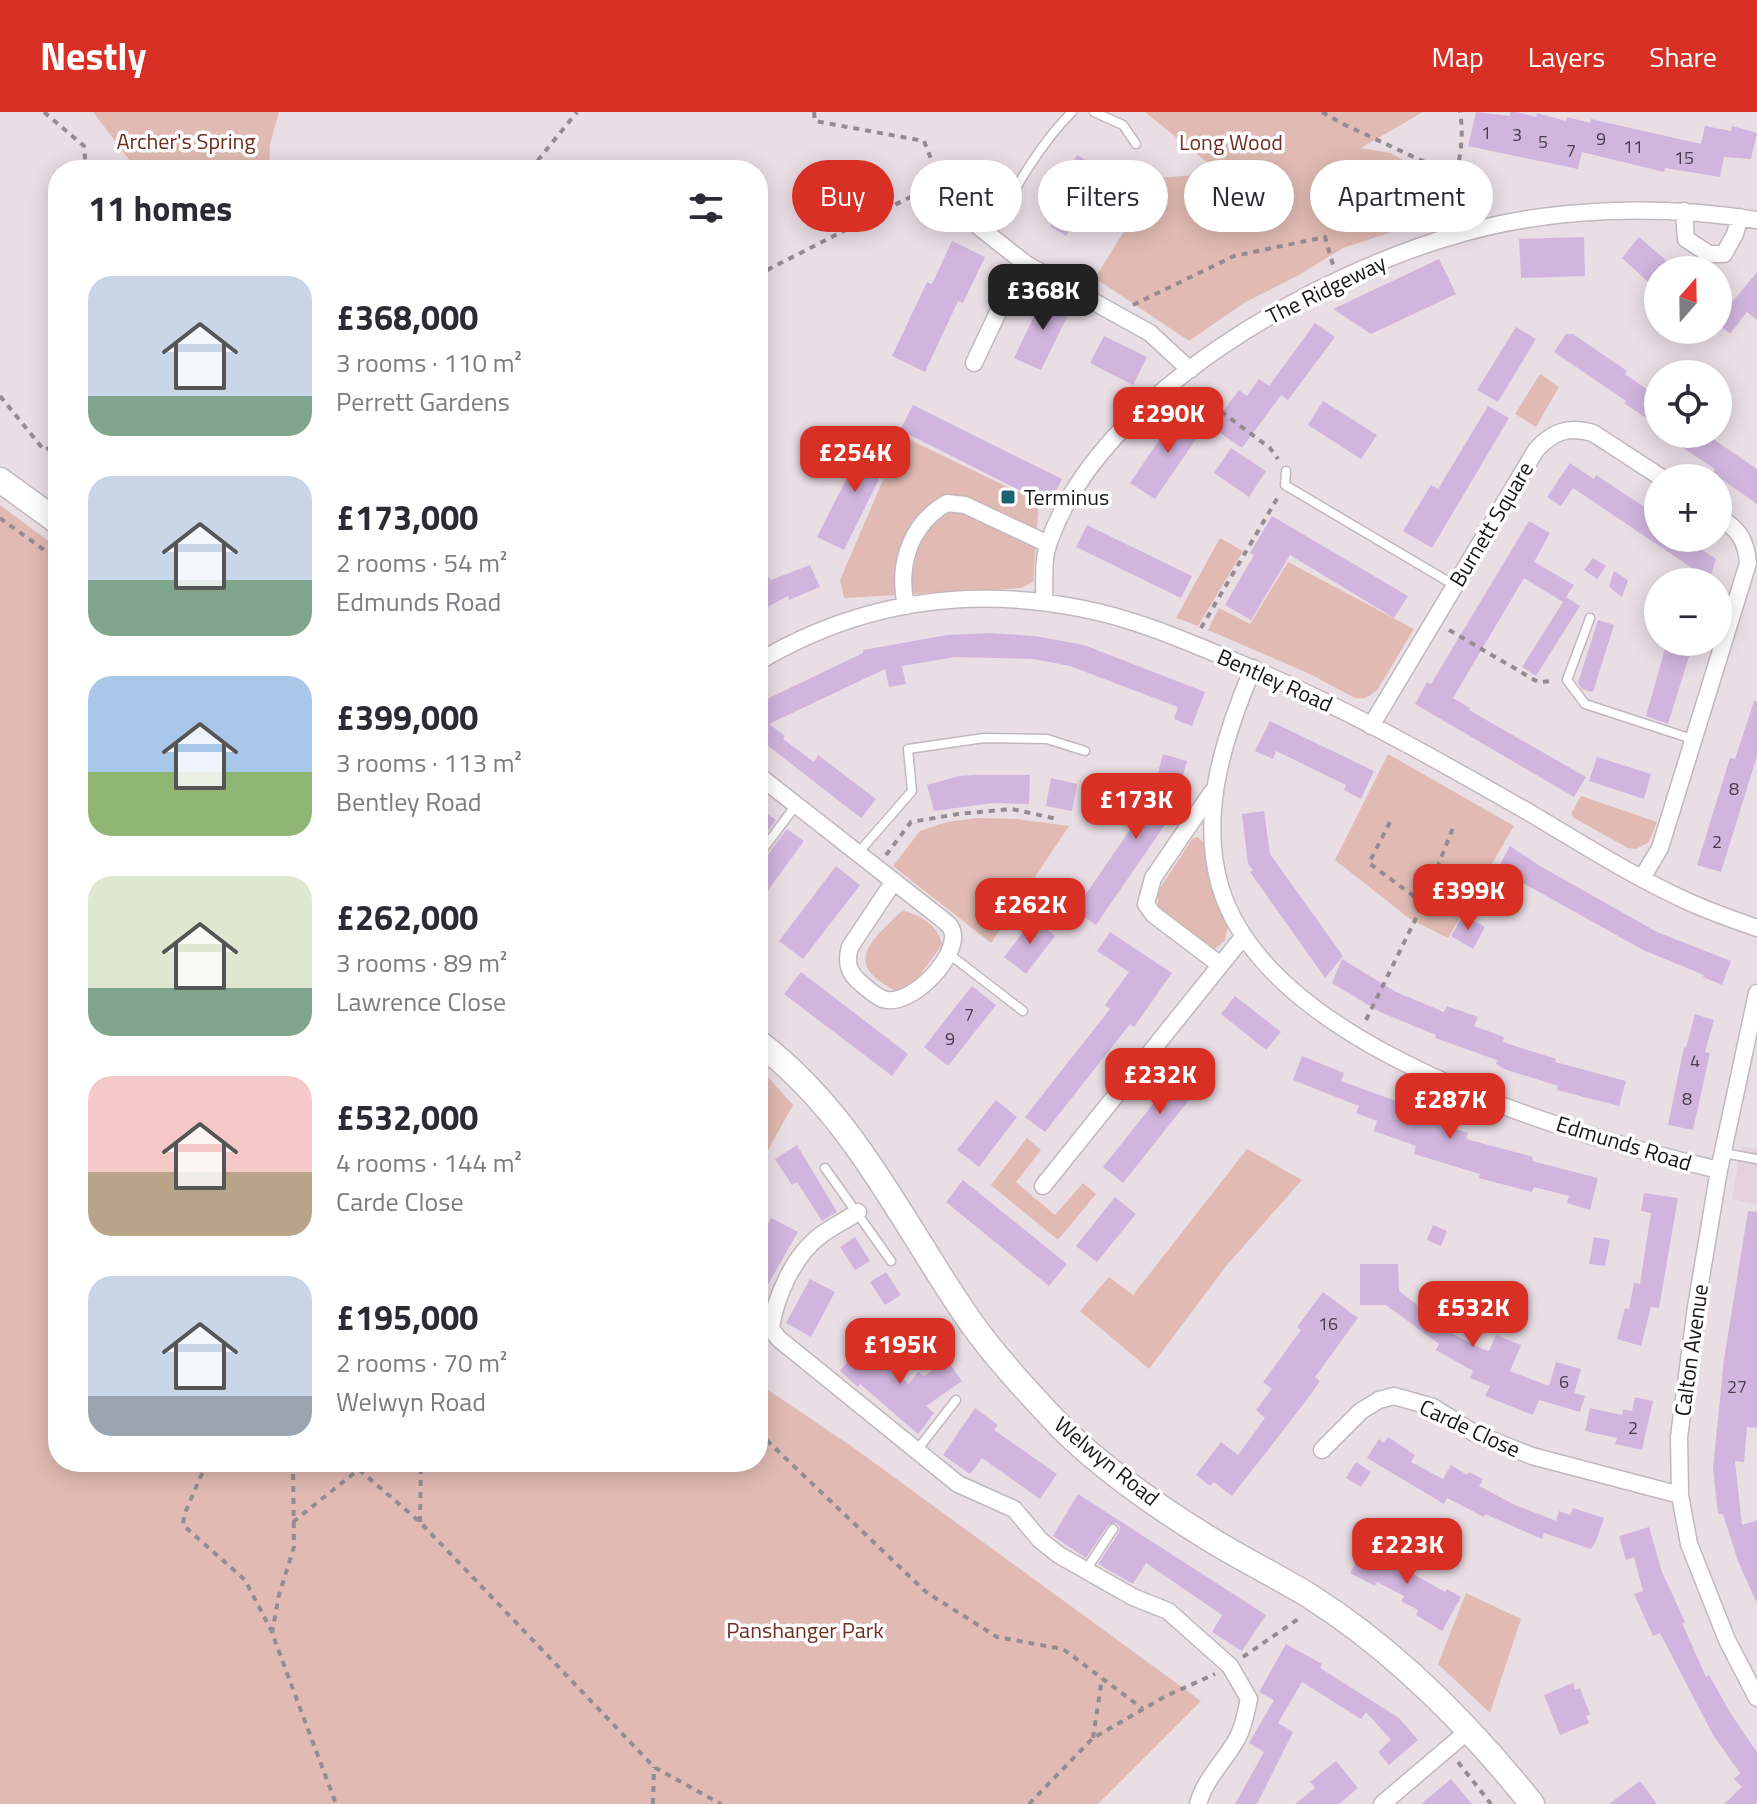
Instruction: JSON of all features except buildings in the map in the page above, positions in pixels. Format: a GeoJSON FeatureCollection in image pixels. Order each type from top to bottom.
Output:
{"type":"FeatureCollection","features":[{"type":"Feature","properties":{"kind":"main road"},"geometry":{"type":"LineString","coordinates":[[0,480],[48,515]]}},
{"type":"Feature","properties":{"kind":"main road","name":"Welwyn Road"},"geometry":{"type":"LineString","coordinates":[[768,1050],[787,1064],[829,1108],[867,1160],[973,1325],[1021,1384],[1062,1427],[1107,1467],[1208,1538],[1322,1604],[1404,1669],[1468,1731],[1532,1804]]}},
{"type":"Feature","properties":{"kind":"street","name":"The Ridgeway"},"geometry":{"type":"LineString","coordinates":[[1044,602],[1048,544],[1077,484],[1092,464],[1144,410],[1184,375],[1255,324],[1337,279],[1451,237],[1500,225],[1634,210],[1684,211],[1748,218]]}},
{"type":"Feature","properties":{"kind":"street"},"geometry":{"type":"LineString","coordinates":[[1684,211],[1686,239],[1709,254],[1724,254],[1748,218]]}},
{"type":"Feature","properties":{"kind":"street"},"geometry":{"type":"LineString","coordinates":[[987,232],[1026,264],[1150,333],[1184,375]]}},
{"type":"Feature","properties":{"kind":"street"},"geometry":{"type":"LineString","coordinates":[[974,363],[1000,308],[1026,264]]}},
{"type":"Feature","properties":{"kind":"street","name":"Burnett Square"},"geometry":{"type":"LineString","coordinates":[[1371,726],[1536,450],[1553,434],[1580,429],[1593,433],[1644,466]]}},
{"type":"Feature","properties":{"kind":"street"},"geometry":{"type":"LineString","coordinates":[[906,606],[901,579],[913,539],[923,520],[947,503],[965,505],[1048,544]]}},
{"type":"Feature","properties":{"kind":"street"},"geometry":{"type":"LineString","coordinates":[[1642,878],[1660,848],[1692,739],[1752,564],[1744,539],[1732,526]]}},
{"type":"Feature","properties":{"kind":"street","name":"Bentley Road"},"geometry":{"type":"LineString","coordinates":[[768,657],[820,629],[868,613],[938,601],[1044,602],[1082,608],[1155,629],[1311,693],[1642,878],[1692,904],[1757,928]]}},
{"type":"Feature","properties":{"kind":"street","name":"Edmunds Road"},"geometry":{"type":"LineString","coordinates":[[1253,668],[1225,746],[1214,789],[1211,822],[1217,872],[1229,910],[1243,937],[1283,984],[1305,1003],[1358,1037],[1459,1088],[1520,1112],[1647,1152],[1719,1170]]}},
{"type":"Feature","properties":{"kind":"street"},"geometry":{"type":"LineString","coordinates":[[768,783],[894,881],[951,928],[953,937],[948,954],[915,994],[905,998],[882,999],[852,976],[848,966],[850,947],[894,881]]}},
{"type":"Feature","properties":{"kind":"street"},"geometry":{"type":"LineString","coordinates":[[1214,789],[1153,878],[1146,904],[1153,914],[1219,964]]}},
{"type":"Feature","properties":{"kind":"street"},"geometry":{"type":"LineString","coordinates":[[1043,1186],[1243,937]]}},
{"type":"Feature","properties":{"kind":"street","name":"Calton Avenue"},"geometry":{"type":"LineString","coordinates":[[1757,993],[1719,1170],[1679,1437],[1680,1495],[1689,1544],[1727,1640],[1757,1698]]}},
{"type":"Feature","properties":{"kind":"street"},"geometry":{"type":"LineString","coordinates":[[858,1212],[819,1236],[808,1247],[788,1277],[773,1310],[771,1329],[779,1339],[958,1484],[1014,1509],[1040,1540],[1059,1555],[1133,1597],[1168,1611],[1230,1666],[1249,1699],[1244,1722],[1237,1738],[1202,1790],[1198,1804]]}},
{"type":"Feature","properties":{"kind":"street","name":"Carde Close"},"geometry":{"type":"LineString","coordinates":[[1322,1450],[1361,1411],[1379,1400],[1394,1396],[1433,1407],[1474,1433],[1532,1456],[1680,1495]]}},
{"type":"Feature","properties":{"kind":"street"},"geometry":{"type":"LineString","coordinates":[[1382,1804],[1468,1731]]}},
{"type":"Feature","properties":{"kind":"lane"},"geometry":{"type":"LineString","coordinates":[[990,234],[1027,169],[1052,132],[1072,112]]}},
{"type":"Feature","properties":{"kind":"lane"},"geometry":{"type":"LineString","coordinates":[[1094,112],[1123,125],[1136,144]]}},
{"type":"Feature","properties":{"kind":"lane"},"geometry":{"type":"LineString","coordinates":[[1286,471],[1285,485],[1454,585]]}},
{"type":"Feature","properties":{"kind":"lane"},"geometry":{"type":"LineString","coordinates":[[1590,618],[1567,680],[1585,704],[1692,739]]}},
{"type":"Feature","properties":{"kind":"lane"},"geometry":{"type":"LineString","coordinates":[[858,853],[912,791],[908,749],[984,738],[1047,739],[1085,751]]}},
{"type":"Feature","properties":{"kind":"lane"},"geometry":{"type":"LineString","coordinates":[[768,843],[797,805]]}},
{"type":"Feature","properties":{"kind":"lane"},"geometry":{"type":"LineString","coordinates":[[948,954],[1023,1011]]}},
{"type":"Feature","properties":{"kind":"lane"},"geometry":{"type":"LineString","coordinates":[[1723,1153],[1757,1159]]}},
{"type":"Feature","properties":{"kind":"lane"},"geometry":{"type":"LineString","coordinates":[[825,1168],[891,1261]]}},
{"type":"Feature","properties":{"kind":"lane"},"geometry":{"type":"LineString","coordinates":[[917,1450],[956,1400]]}},
{"type":"Feature","properties":{"kind":"lane"},"geometry":{"type":"LineString","coordinates":[[1086,1570],[1113,1529]]}},
{"type":"Feature","properties":{"kind":"path"},"geometry":{"type":"LineString","coordinates":[[44,112],[84,146],[85,160]]}},
{"type":"Feature","properties":{"kind":"path"},"geometry":{"type":"LineString","coordinates":[[538,160],[577,112]]}},
{"type":"Feature","properties":{"kind":"path"},"geometry":{"type":"LineString","coordinates":[[814,112],[815,121],[924,141],[932,160]]}},
{"type":"Feature","properties":{"kind":"path"},"geometry":{"type":"LineString","coordinates":[[1322,112],[1420,160]]}},
{"type":"Feature","properties":{"kind":"path"},"geometry":{"type":"LineString","coordinates":[[1460,112],[1460,160]]}},
{"type":"Feature","properties":{"kind":"path"},"geometry":{"type":"LineString","coordinates":[[768,270],[910,197]]}},
{"type":"Feature","properties":{"kind":"path"},"geometry":{"type":"LineString","coordinates":[[1450,232],[1451,237]]}},
{"type":"Feature","properties":{"kind":"path"},"geometry":{"type":"LineString","coordinates":[[1128,308],[1234,256],[1325,237],[1337,279]]}},
{"type":"Feature","properties":{"kind":"path"},"geometry":{"type":"LineString","coordinates":[[1184,375],[1270,448],[1286,471]]}},
{"type":"Feature","properties":{"kind":"path"},"geometry":{"type":"LineString","coordinates":[[0,396],[44,450],[48,449]]}},
{"type":"Feature","properties":{"kind":"path"},"geometry":{"type":"LineString","coordinates":[[1192,643],[1285,485]]}},
{"type":"Feature","properties":{"kind":"path"},"geometry":{"type":"LineString","coordinates":[[0,518],[48,553]]}},
{"type":"Feature","properties":{"kind":"path"},"geometry":{"type":"LineString","coordinates":[[1433,621],[1538,682],[1567,680]]}},
{"type":"Feature","properties":{"kind":"path"},"geometry":{"type":"LineString","coordinates":[[877,868],[911,822],[1012,809],[1057,819]]}},
{"type":"Feature","properties":{"kind":"path"},"geometry":{"type":"LineString","coordinates":[[1390,822],[1369,863],[1423,903]]}},
{"type":"Feature","properties":{"kind":"path"},"geometry":{"type":"LineString","coordinates":[[1358,1037],[1423,903],[1453,828]]}},
{"type":"Feature","properties":{"kind":"path"},"geometry":{"type":"LineString","coordinates":[[768,1442],[926,1592],[997,1637],[1063,1649],[1143,1709]]}},
{"type":"Feature","properties":{"kind":"path"},"geometry":{"type":"LineString","coordinates":[[203,1472],[184,1515],[183,1525],[245,1580],[272,1633],[336,1804]]}},
{"type":"Feature","properties":{"kind":"path"},"geometry":{"type":"LineString","coordinates":[[272,1633],[279,1595],[294,1547],[293,1472]]}},
{"type":"Feature","properties":{"kind":"path"},"geometry":{"type":"LineString","coordinates":[[293,1522],[356,1472]]}},
{"type":"Feature","properties":{"kind":"path"},"geometry":{"type":"LineString","coordinates":[[361,1472],[420,1522],[654,1767],[721,1804]]}},
{"type":"Feature","properties":{"kind":"path"},"geometry":{"type":"LineString","coordinates":[[420,1522],[421,1472]]}},
{"type":"Feature","properties":{"kind":"path"},"geometry":{"type":"LineString","coordinates":[[1029,1804],[1093,1738],[1166,1696],[1230,1666],[1322,1604]]}},
{"type":"Feature","properties":{"kind":"path"},"geometry":{"type":"LineString","coordinates":[[1093,1738],[1102,1678]]}},
{"type":"Feature","properties":{"kind":"path"},"geometry":{"type":"LineString","coordinates":[[1447,1749],[1491,1804]]}},
{"type":"Feature","properties":{"kind":"path"},"geometry":{"type":"LineString","coordinates":[[653,1804],[654,1767]]}},
{"type":"Feature","properties":{"kind":"shaded area"},"geometry":{"type":"Polygon","coordinates":[[[1741,1146],[1757,1149],[1757,1204],[1732,1199],[1741,1146]]]}},
{"type":"Feature","properties":{"kind":"green space","name":"Archer's Spring"},"geometry":{"type":"Polygon","coordinates":[[[93,112],[279,112],[270,144],[269,160],[129,160],[93,112]]]}},
{"type":"Feature","properties":{"kind":"green space","name":"Long Wood"},"geometry":{"type":"Polygon","coordinates":[[[1145,112],[1423,112],[1361,148],[1390,153],[1403,160],[1310,160],[1310,232],[1392,232],[1343,248],[1244,303],[1189,341],[1095,278],[1124,232],[1168,232],[1168,177],[1184,176],[1184,232],[1294,232],[1294,160],[1204,160],[1145,112]]]}},
{"type":"Feature","properties":{"kind":"green space"},"geometry":{"type":"Polygon","coordinates":[[[1540,374],[1559,387],[1536,427],[1515,414],[1540,374]]]}},
{"type":"Feature","properties":{"kind":"green space"},"geometry":{"type":"Polygon","coordinates":[[[902,436],[1039,502],[1033,582],[1021,588],[844,598],[840,580],[902,436]]]}},
{"type":"Feature","properties":{"kind":"green space","name":"Panshanger Park"},"geometry":{"type":"Polygon","coordinates":[[[0,505],[48,541],[48,1472],[768,1472],[768,1390],[854,1448],[1201,1701],[1098,1804],[0,1804],[0,505]]]}},
{"type":"Feature","properties":{"kind":"green space"},"geometry":{"type":"Polygon","coordinates":[[[1220,538],[1243,551],[1198,626],[1176,618],[1220,538]]]}},
{"type":"Feature","properties":{"kind":"green space"},"geometry":{"type":"Polygon","coordinates":[[[1288,562],[1414,629],[1378,689],[1369,696],[1353,697],[1310,674],[1208,630],[1219,608],[1250,624],[1288,562]]]}},
{"type":"Feature","properties":{"kind":"green space"},"geometry":{"type":"Polygon","coordinates":[[[1388,754],[1514,826],[1448,938],[1410,919],[1335,860],[1388,754]]]}},
{"type":"Feature","properties":{"kind":"green space"},"geometry":{"type":"Polygon","coordinates":[[[1581,796],[1657,822],[1649,842],[1636,849],[1628,848],[1574,818],[1571,814],[1581,796]]]}},
{"type":"Feature","properties":{"kind":"green space"},"geometry":{"type":"Polygon","coordinates":[[[978,818],[1069,826],[991,943],[893,866],[920,831],[947,822],[978,818]]]}},
{"type":"Feature","properties":{"kind":"green space"},"geometry":{"type":"Polygon","coordinates":[[[1198,837],[1204,843],[1213,885],[1228,926],[1225,940],[1213,951],[1158,908],[1158,891],[1193,838],[1198,837]]]}},
{"type":"Feature","properties":{"kind":"green space"},"geometry":{"type":"Polygon","coordinates":[[[904,911],[928,923],[938,933],[942,945],[911,987],[901,992],[878,980],[869,971],[866,954],[876,937],[904,911]]]}},
{"type":"Feature","properties":{"kind":"green space"},"geometry":{"type":"Polygon","coordinates":[[[768,1077],[793,1105],[768,1150],[768,1077]]]}},
{"type":"Feature","properties":{"kind":"green space"},"geometry":{"type":"Polygon","coordinates":[[[1027,1138],[1041,1150],[1016,1182],[1055,1215],[1083,1183],[1096,1194],[1058,1240],[991,1185],[1027,1138]]]}},
{"type":"Feature","properties":{"kind":"green space"},"geometry":{"type":"Polygon","coordinates":[[[1247,1149],[1302,1180],[1226,1266],[1149,1369],[1080,1311],[1109,1277],[1133,1295],[1247,1149]]]}},
{"type":"Feature","properties":{"kind":"green space"},"geometry":{"type":"Polygon","coordinates":[[[1466,1593],[1521,1619],[1490,1713],[1438,1664],[1466,1593]]]}},
{"type":"Feature","properties":{"kind":"place","name":"Terminus"},"geometry":{"type":"Point","coordinates":[1008,497]}}]}
